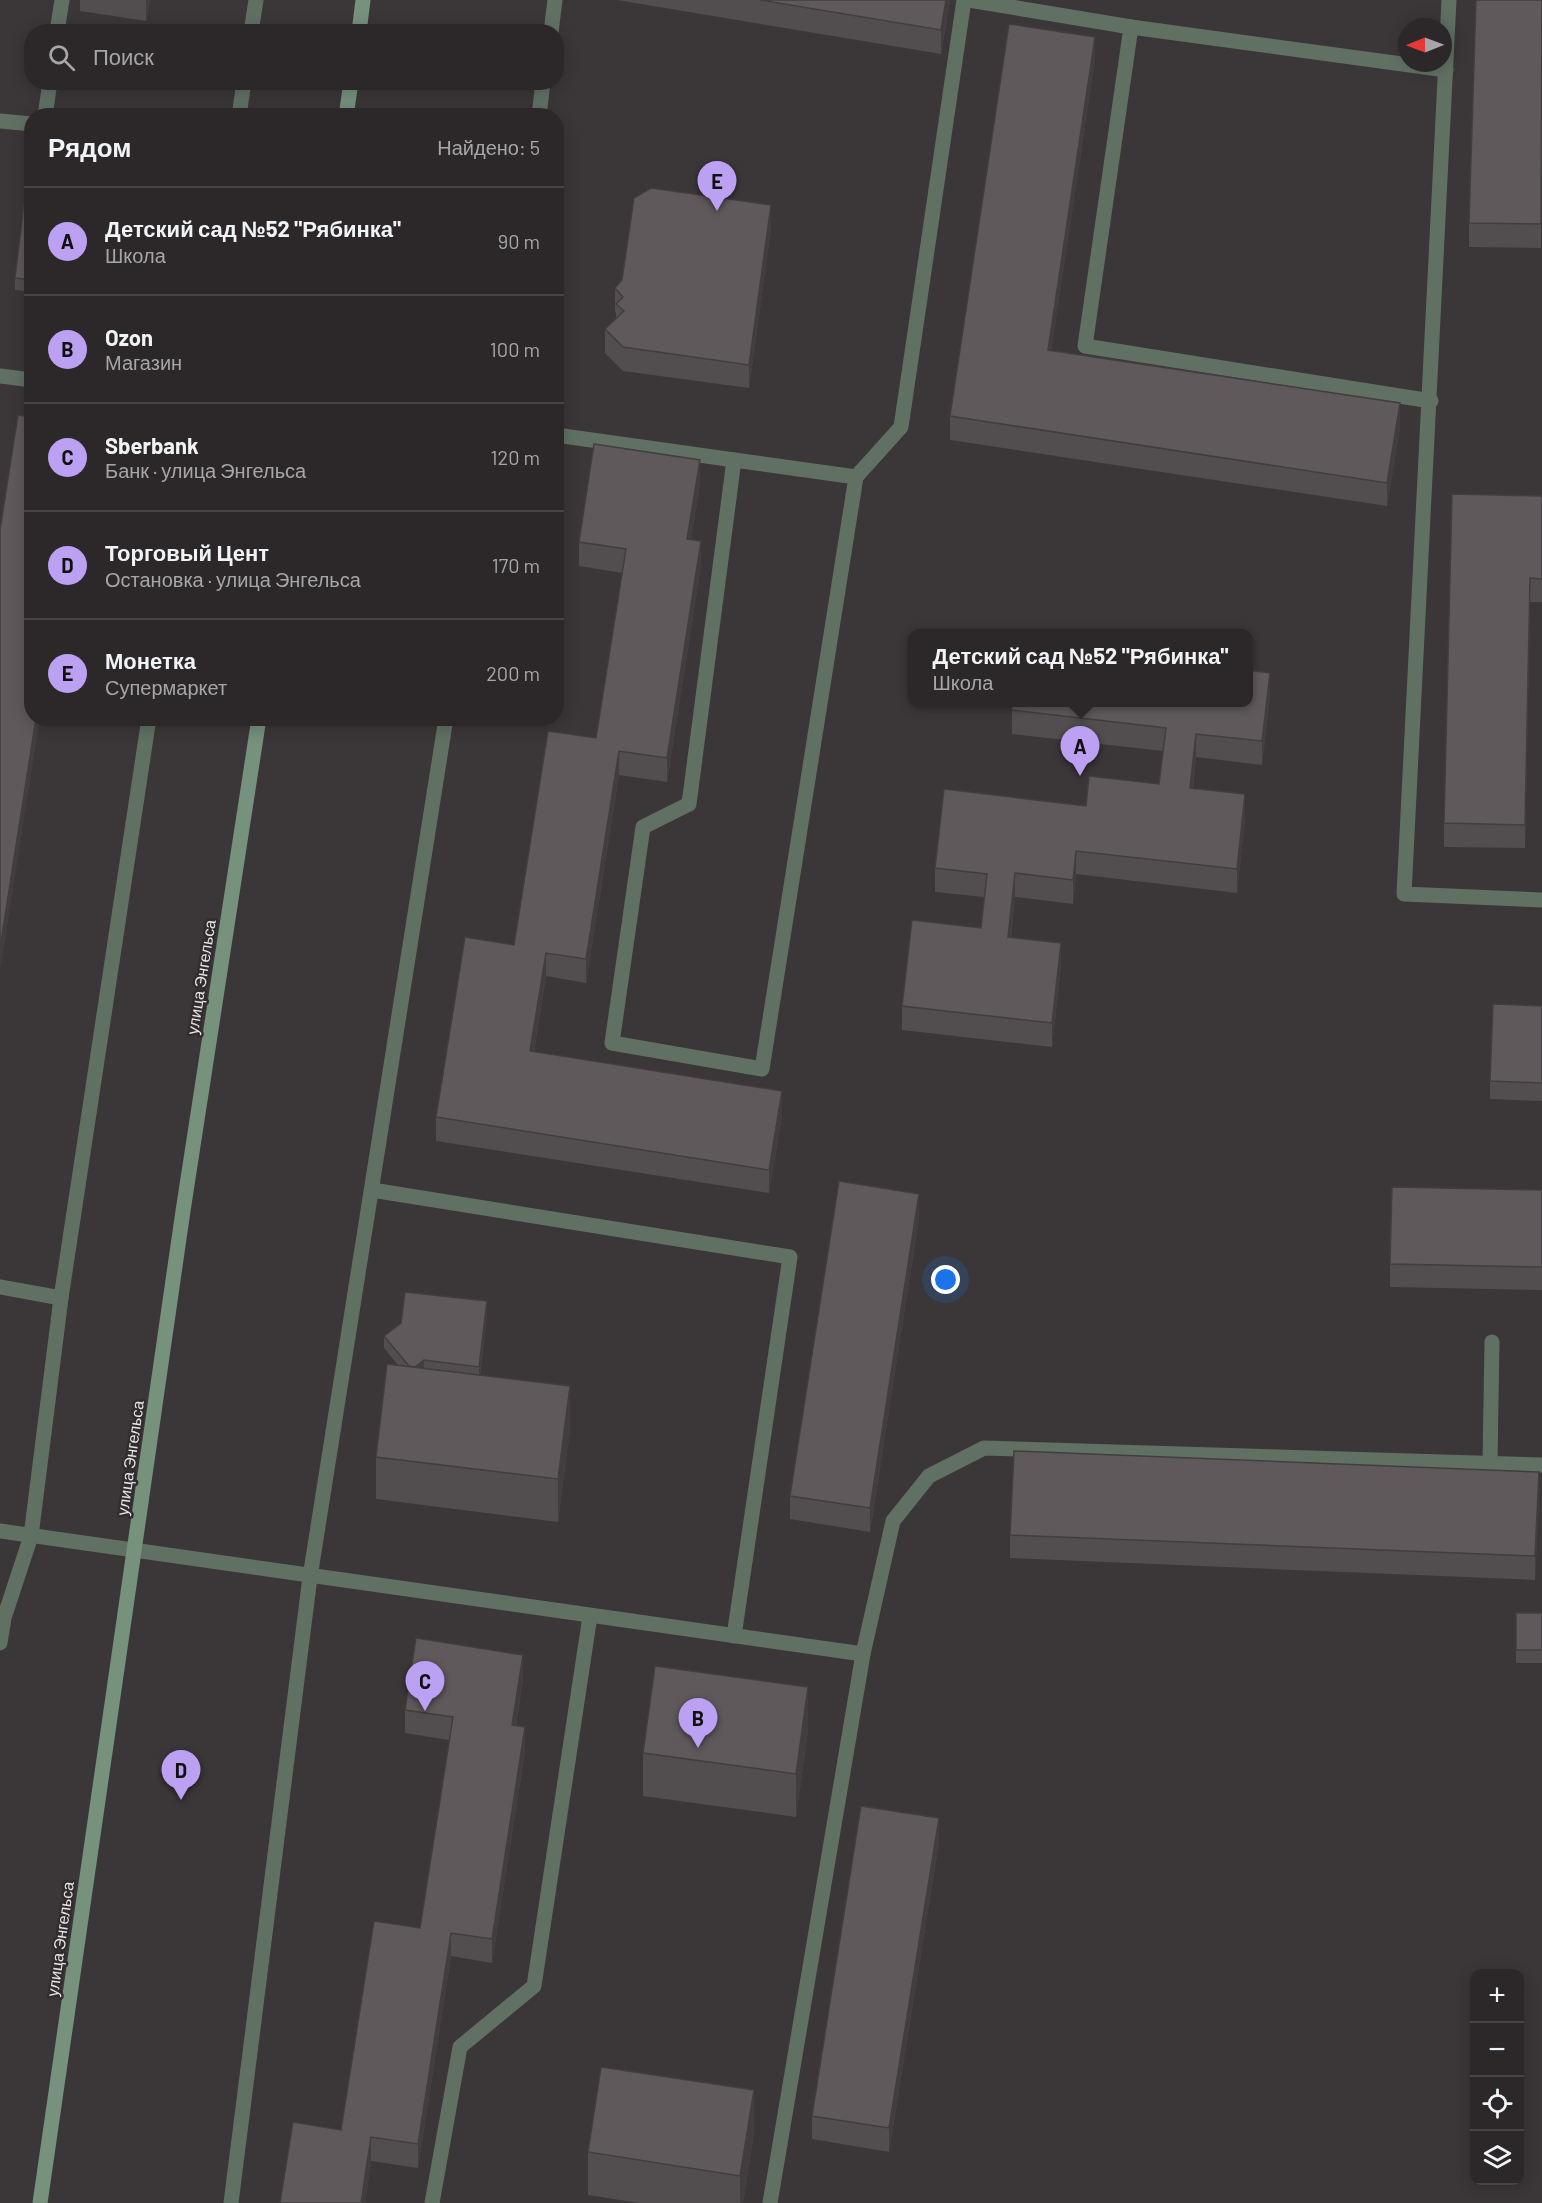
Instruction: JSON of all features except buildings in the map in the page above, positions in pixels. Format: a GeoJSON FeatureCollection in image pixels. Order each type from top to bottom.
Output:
{"type":"FeatureCollection","features":[{"type":"Feature","properties":{"kind":"street"},"geometry":{"type":"LineString","coordinates":[[360,24],[363,0]]}},
{"type":"Feature","properties":{"kind":"street"},"geometry":{"type":"LineString","coordinates":[[347,108],[350,90]]}},
{"type":"Feature","properties":{"kind":"street","name":"улица Энгельса"},"geometry":{"type":"LineString","coordinates":[[40,2203],[183,1211],[259,726]]}},
{"type":"Feature","properties":{"kind":"lane"},"geometry":{"type":"LineString","coordinates":[[58,24],[62,0]]}},
{"type":"Feature","properties":{"kind":"lane"},"geometry":{"type":"LineString","coordinates":[[252,24],[256,0]]}},
{"type":"Feature","properties":{"kind":"lane"},"geometry":{"type":"LineString","coordinates":[[552,24],[555,0]]}},
{"type":"Feature","properties":{"kind":"lane"},"geometry":{"type":"LineString","coordinates":[[734,460],[689,804],[643,827],[612,1043],[762,1069],[856,477],[901,427],[964,0]]}},
{"type":"Feature","properties":{"kind":"lane"},"geometry":{"type":"LineString","coordinates":[[969,0],[1131,27],[1398,63]]}},
{"type":"Feature","properties":{"kind":"lane"},"geometry":{"type":"LineString","coordinates":[[1448,18],[1449,0]]}},
{"type":"Feature","properties":{"kind":"lane"},"geometry":{"type":"LineString","coordinates":[[1131,27],[1085,346],[1431,401]]}},
{"type":"Feature","properties":{"kind":"lane"},"geometry":{"type":"LineString","coordinates":[[1446,72],[1431,401],[1404,894],[1542,900]]}},
{"type":"Feature","properties":{"kind":"lane"},"geometry":{"type":"LineString","coordinates":[[46,108],[49,90]]}},
{"type":"Feature","properties":{"kind":"lane"},"geometry":{"type":"LineString","coordinates":[[240,108],[243,90]]}},
{"type":"Feature","properties":{"kind":"lane"},"geometry":{"type":"LineString","coordinates":[[540,108],[542,90]]}},
{"type":"Feature","properties":{"kind":"lane"},"geometry":{"type":"LineString","coordinates":[[0,121],[24,123]]}},
{"type":"Feature","properties":{"kind":"lane"},"geometry":{"type":"LineString","coordinates":[[0,376],[24,379]]}},
{"type":"Feature","properties":{"kind":"lane"},"geometry":{"type":"LineString","coordinates":[[564,436],[856,477]]}},
{"type":"Feature","properties":{"kind":"lane"},"geometry":{"type":"LineString","coordinates":[[0,1643],[4,1618],[31,1536],[61,1298],[148,726]]}},
{"type":"Feature","properties":{"kind":"lane"},"geometry":{"type":"LineString","coordinates":[[231,2203],[310,1576],[445,726]]}},
{"type":"Feature","properties":{"kind":"lane"},"geometry":{"type":"LineString","coordinates":[[372,1190],[790,1257],[734,1636]]}},
{"type":"Feature","properties":{"kind":"lane"},"geometry":{"type":"LineString","coordinates":[[0,1287],[61,1298]]}},
{"type":"Feature","properties":{"kind":"lane"},"geometry":{"type":"LineString","coordinates":[[1490,1463],[1492,1342]]}},
{"type":"Feature","properties":{"kind":"lane"},"geometry":{"type":"LineString","coordinates":[[770,2203],[863,1654],[892,1521],[929,1476],[984,1448],[1542,1465]]}},
{"type":"Feature","properties":{"kind":"lane"},"geometry":{"type":"LineString","coordinates":[[0,1531],[863,1654]]}},
{"type":"Feature","properties":{"kind":"lane"},"geometry":{"type":"LineString","coordinates":[[432,2203],[460,2047],[534,1986],[590,1616]]}},
{"type":"Feature","properties":{"kind":"place","name":"Монетка"},"geometry":{"type":"Point","coordinates":[717,211]}},
{"type":"Feature","properties":{"kind":"place","name":"Детский сад №52 \"Рябинка\""},"geometry":{"type":"Point","coordinates":[1080,776]}},
{"type":"Feature","properties":{"kind":"place","name":"Sberbank"},"geometry":{"type":"Point","coordinates":[425,1711]}},
{"type":"Feature","properties":{"kind":"place","name":"Ozon"},"geometry":{"type":"Point","coordinates":[698,1748]}},
{"type":"Feature","properties":{"kind":"place","name":"Торговый Цент"},"geometry":{"type":"Point","coordinates":[181,1800]}}]}
